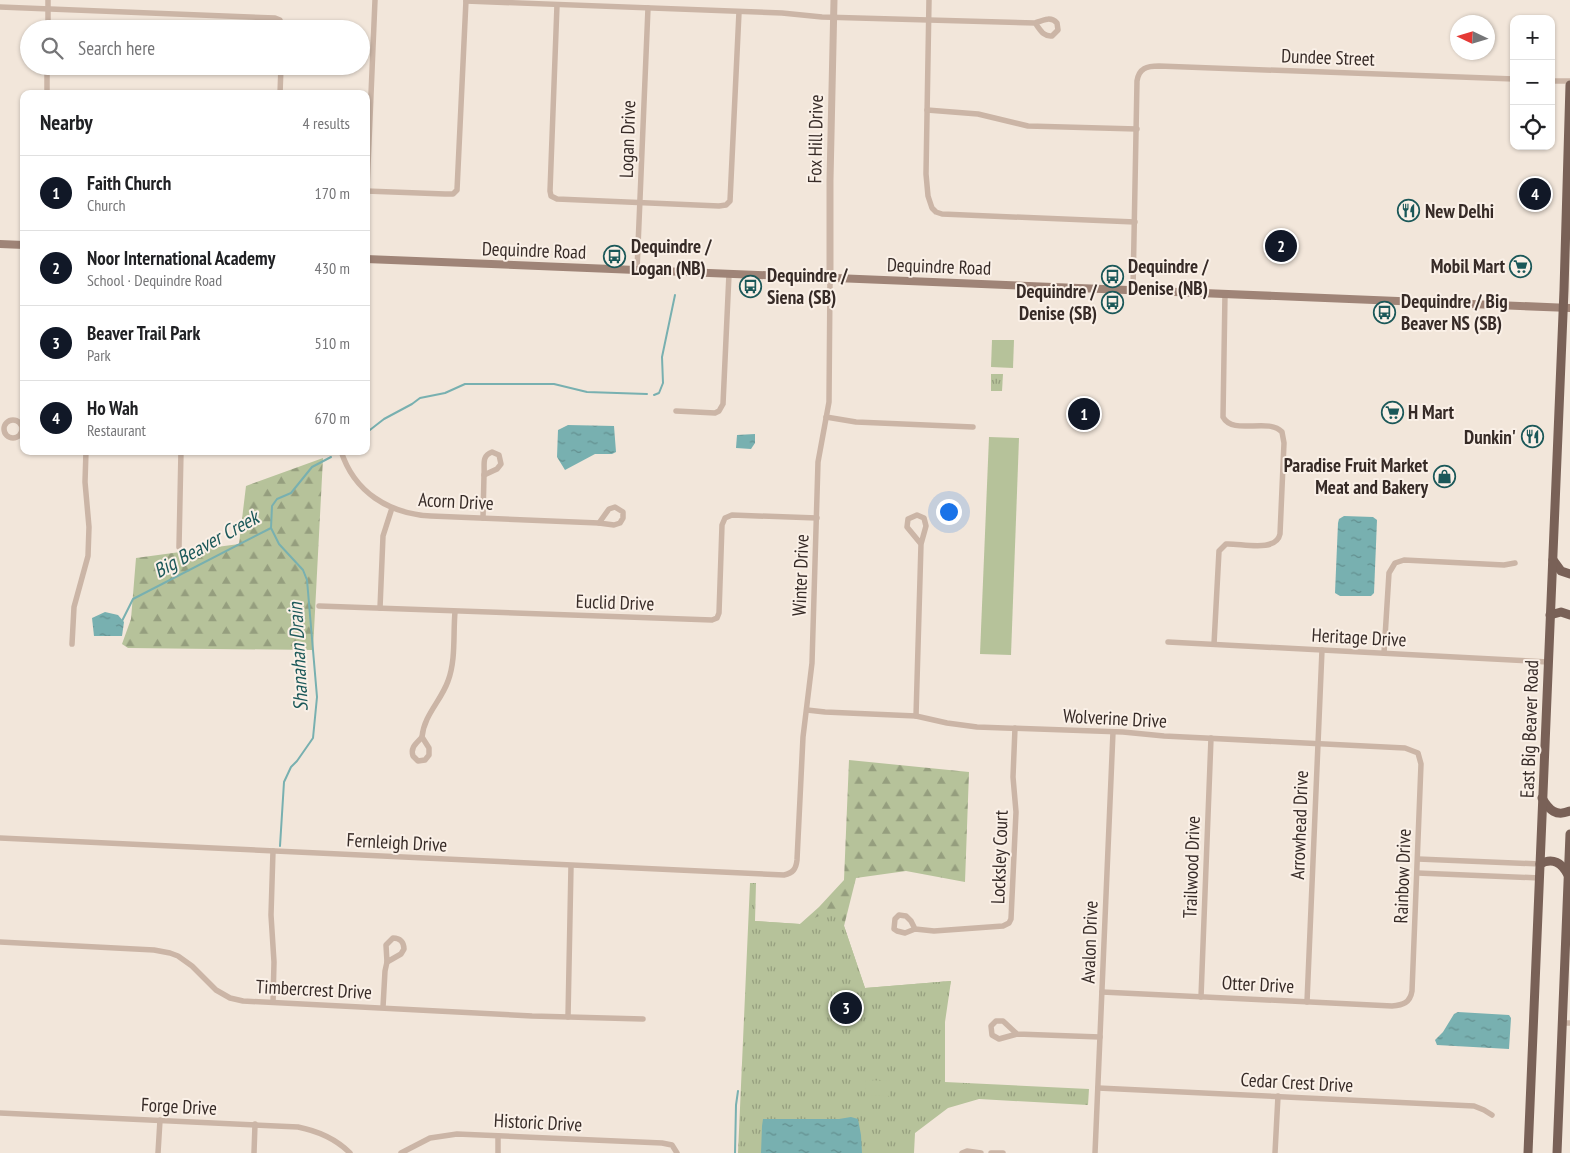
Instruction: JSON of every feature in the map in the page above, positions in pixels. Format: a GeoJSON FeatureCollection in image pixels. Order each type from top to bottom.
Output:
{"type":"FeatureCollection","features":[{"type":"Feature","properties":{"kind":"main road","name":"East Big Beaver Road"},"geometry":{"type":"LineString","coordinates":[[1528,1153],[1561,357],[1566,307],[1570,83]]}},
{"type":"Feature","properties":{"kind":"main road"},"geometry":{"type":"LineString","coordinates":[[0,244],[20,245]]}},
{"type":"Feature","properties":{"kind":"main road","name":"Dequindre Road"},"geometry":{"type":"LineString","coordinates":[[370,259],[1566,307]]}},
{"type":"Feature","properties":{"kind":"main road"},"geometry":{"type":"LineString","coordinates":[[1561,357],[1570,353]]}},
{"type":"Feature","properties":{"kind":"main road"},"geometry":{"type":"LineString","coordinates":[[1552,560],[1561,571],[1570,574]]}},
{"type":"Feature","properties":{"kind":"main road"},"geometry":{"type":"LineString","coordinates":[[1550,615],[1561,612],[1570,615]]}},
{"type":"Feature","properties":{"kind":"main road"},"geometry":{"type":"LineString","coordinates":[[1542,798],[1549,809],[1553,811],[1561,814],[1570,811]]}},
{"type":"Feature","properties":{"kind":"main road"},"geometry":{"type":"LineString","coordinates":[[1557,1153],[1566,1023],[1570,834]]}},
{"type":"Feature","properties":{"kind":"main road"},"geometry":{"type":"LineString","coordinates":[[1540,864],[1550,860],[1558,862],[1568,875]]}},
{"type":"Feature","properties":{"kind":"street"},"geometry":{"type":"LineString","coordinates":[[48,0],[48,20]]}},
{"type":"Feature","properties":{"kind":"street"},"geometry":{"type":"LineString","coordinates":[[370,119],[375,0]]}},
{"type":"Feature","properties":{"kind":"street","name":"Fox Hill Drive"},"geometry":{"type":"LineString","coordinates":[[830,278],[834,0]]}},
{"type":"Feature","properties":{"kind":"street"},"geometry":{"type":"LineString","coordinates":[[929,0],[926,174],[928,196],[932,208],[942,214],[1135,222]]}},
{"type":"Feature","properties":{"kind":"street"},"geometry":{"type":"LineString","coordinates":[[370,191],[445,194],[455,192],[458,187],[466,1],[834,17],[1035,23]]}},
{"type":"Feature","properties":{"kind":"street"},"geometry":{"type":"LineString","coordinates":[[557,5],[551,196],[557,199],[719,206],[728,204],[731,199],[739,12]]}},
{"type":"Feature","properties":{"kind":"street"},"geometry":{"type":"LineString","coordinates":[[0,7],[275,18],[280,20]]}},
{"type":"Feature","properties":{"kind":"street","name":"Logan Drive"},"geometry":{"type":"LineString","coordinates":[[637,270],[648,8]]}},
{"type":"Feature","properties":{"kind":"street","name":"Dundee Street"},"geometry":{"type":"LineString","coordinates":[[1137,129],[1138,81],[1142,69],[1149,66],[1510,79]]}},
{"type":"Feature","properties":{"kind":"street"},"geometry":{"type":"LineString","coordinates":[[47,75],[48,90]]}},
{"type":"Feature","properties":{"kind":"street"},"geometry":{"type":"LineString","coordinates":[[280,90],[281,75]]}},
{"type":"Feature","properties":{"kind":"street"},"geometry":{"type":"LineString","coordinates":[[1555,81],[1570,83]]}},
{"type":"Feature","properties":{"kind":"street"},"geometry":{"type":"LineString","coordinates":[[926,110],[978,114],[1028,126],[1137,129],[1133,290]]}},
{"type":"Feature","properties":{"kind":"street"},"geometry":{"type":"LineString","coordinates":[[676,411],[715,413],[719,411],[723,404],[729,274]]}},
{"type":"Feature","properties":{"kind":"street","name":"Winter Drive"},"geometry":{"type":"LineString","coordinates":[[792,872],[797,860],[802,745],[812,663],[819,454],[830,382],[830,278]]}},
{"type":"Feature","properties":{"kind":"street"},"geometry":{"type":"LineString","coordinates":[[1214,644],[1218,551],[1226,544],[1270,545],[1278,540],[1280,534],[1284,443],[1282,432],[1276,428],[1234,425],[1226,422],[1223,417],[1225,294]]}},
{"type":"Feature","properties":{"kind":"street"},"geometry":{"type":"LineString","coordinates":[[826,418],[856,422],[973,427]]}},
{"type":"Feature","properties":{"kind":"street"},"geometry":{"type":"LineString","coordinates":[[72,644],[74,607],[88,556],[86,455]]}},
{"type":"Feature","properties":{"kind":"street"},"geometry":{"type":"LineString","coordinates":[[179,547],[181,455]]}},
{"type":"Feature","properties":{"kind":"street","name":"Acorn Drive"},"geometry":{"type":"LineString","coordinates":[[343,455],[349,470],[362,487],[378,501],[392,508],[423,516],[599,523]]}},
{"type":"Feature","properties":{"kind":"street"},"geometry":{"type":"LineString","coordinates":[[483,518],[484,476]]}},
{"type":"Feature","properties":{"kind":"street"},"geometry":{"type":"LineString","coordinates":[[380,608],[383,536],[392,508]]}},
{"type":"Feature","properties":{"kind":"street","name":"Euclid Drive"},"geometry":{"type":"LineString","coordinates":[[319,606],[712,620],[717,618],[720,613],[722,525],[725,518],[732,515],[817,518]]}},
{"type":"Feature","properties":{"kind":"street"},"geometry":{"type":"LineString","coordinates":[[916,716],[921,544],[926,526],[924,518],[917,515],[908,519],[907,527],[921,544]]}},
{"type":"Feature","properties":{"kind":"street"},"geometry":{"type":"LineString","coordinates":[[1384,653],[1389,573],[1395,563],[1404,560],[1504,565],[1516,563]]}},
{"type":"Feature","properties":{"kind":"street"},"geometry":{"type":"LineString","coordinates":[[422,738],[426,722],[446,688],[451,672],[455,612]]}},
{"type":"Feature","properties":{"kind":"street","name":"Heritage Drive"},"geometry":{"type":"LineString","coordinates":[[1168,642],[1548,662]]}},
{"type":"Feature","properties":{"kind":"street","name":"Arrowhead Drive"},"geometry":{"type":"LineString","coordinates":[[1307,1002],[1322,650]]}},
{"type":"Feature","properties":{"kind":"street","name":"Wolverine Drive"},"geometry":{"type":"LineString","coordinates":[[807,710],[916,716],[964,725],[1405,748],[1415,750],[1420,755]]}},
{"type":"Feature","properties":{"kind":"street","name":"Locksley Court"},"geometry":{"type":"LineString","coordinates":[[915,930],[934,931],[1003,926],[1009,923],[1011,919],[1016,812],[1013,777],[1015,728]]}},
{"type":"Feature","properties":{"kind":"street","name":"Avalon Drive"},"geometry":{"type":"LineString","coordinates":[[1095,1153],[1113,732]]}},
{"type":"Feature","properties":{"kind":"street","name":"Trailwood Drive"},"geometry":{"type":"LineString","coordinates":[[1201,997],[1211,738]]}},
{"type":"Feature","properties":{"kind":"street","name":"Rainbow Drive"},"geometry":{"type":"LineString","coordinates":[[1410,999],[1412,991],[1422,764],[1420,755]]}},
{"type":"Feature","properties":{"kind":"street","name":"Fernleigh Drive"},"geometry":{"type":"LineString","coordinates":[[0,838],[571,866],[784,875],[792,872]]}},
{"type":"Feature","properties":{"kind":"street"},"geometry":{"type":"LineString","coordinates":[[273,851],[271,914],[274,962],[273,1002]]}},
{"type":"Feature","properties":{"kind":"street"},"geometry":{"type":"LineString","coordinates":[[1418,859],[1540,864]]}},
{"type":"Feature","properties":{"kind":"street"},"geometry":{"type":"LineString","coordinates":[[1488,862],[1488,876]]}},
{"type":"Feature","properties":{"kind":"street"},"geometry":{"type":"LineString","coordinates":[[568,1017],[571,866]]}},
{"type":"Feature","properties":{"kind":"street"},"geometry":{"type":"LineString","coordinates":[[1417,873],[1540,878]]}},
{"type":"Feature","properties":{"kind":"street","name":"Timbercrest Drive"},"geometry":{"type":"LineString","coordinates":[[0,942],[170,952],[185,960],[209,985],[222,994],[243,1001],[643,1019]]}},
{"type":"Feature","properties":{"kind":"street"},"geometry":{"type":"LineString","coordinates":[[383,1007],[387,962]]}},
{"type":"Feature","properties":{"kind":"street","name":"Otter Drive"},"geometry":{"type":"LineString","coordinates":[[1102,992],[1392,1006],[1406,1003],[1410,999]]}},
{"type":"Feature","properties":{"kind":"street"},"geometry":{"type":"LineString","coordinates":[[1017,1034],[1003,1021],[996,1020],[991,1026],[992,1035],[999,1039],[1017,1034],[1100,1038]]}},
{"type":"Feature","properties":{"kind":"street","name":"Cedar Crest Drive"},"geometry":{"type":"LineString","coordinates":[[1098,1088],[1474,1106],[1492,1115]]}},
{"type":"Feature","properties":{"kind":"street"},"geometry":{"type":"LineString","coordinates":[[1275,1153],[1278,1096]]}},
{"type":"Feature","properties":{"kind":"street","name":"Forge Drive"},"geometry":{"type":"LineString","coordinates":[[0,1113],[290,1126],[316,1131],[337,1142],[350,1153]]}},
{"type":"Feature","properties":{"kind":"street"},"geometry":{"type":"LineString","coordinates":[[158,1153],[160,1120]]}},
{"type":"Feature","properties":{"kind":"street"},"geometry":{"type":"LineString","coordinates":[[254,1153],[255,1124]]}},
{"type":"Feature","properties":{"kind":"street","name":"Historic Drive"},"geometry":{"type":"LineString","coordinates":[[401,1153],[420,1142],[436,1136],[458,1134],[662,1143],[672,1145],[676,1151]]}},
{"type":"Feature","properties":{"kind":"street"},"geometry":{"type":"LineString","coordinates":[[498,1136],[498,1153]]}},
{"type":"Feature","properties":{"kind":"street"},"geometry":{"type":"LineString","coordinates":[[962,1153],[967,1151],[982,1153]]}},
{"type":"Feature","properties":{"kind":"street"},"geometry":{"type":"LineString","coordinates":[[990,1153],[1003,1153]]}},
{"type":"Feature","properties":{"kind":"green space"},"geometry":{"type":"Polygon","coordinates":[[[992,340],[1014,340],[1013,368],[991,367],[992,340]]]}},
{"type":"Feature","properties":{"kind":"green space"},"geometry":{"type":"Polygon","coordinates":[[[991,374],[1003,374],[1002,391],[991,391],[991,374]]]}},
{"type":"Feature","properties":{"kind":"green space"},"geometry":{"type":"Polygon","coordinates":[[[989,437],[1019,438],[1011,655],[980,654],[989,437]]]}},
{"type":"Feature","properties":{"kind":"green space"},"geometry":{"type":"Polygon","coordinates":[[[323,458],[313,650],[128,648],[122,644],[131,619],[136,558],[239,544],[246,486],[323,458]]]}},
{"type":"Feature","properties":{"kind":"green space"},"geometry":{"type":"Polygon","coordinates":[[[849,760],[969,772],[965,882],[906,871],[856,878],[844,926],[865,988],[951,981],[928,1078],[754,921],[800,924],[844,880],[849,760]]]}},
{"type":"Feature","properties":{"kind":"green space"},"geometry":{"type":"Polygon","coordinates":[[[750,883],[756,883],[755,921],[800,924],[838,908],[865,988],[951,981],[945,1022],[945,1082],[1089,1089],[1088,1105],[979,1099],[948,1108],[915,1133],[914,1153],[738,1153],[750,883]]]}},
{"type":"Feature","properties":{"kind":"green space"},"geometry":{"type":"Polygon","coordinates":[[[866,1080],[890,1081],[890,1096],[865,1095],[866,1080]]]}},
{"type":"Feature","properties":{"kind":"water"},"geometry":{"type":"Polygon","coordinates":[[[568,425],[614,426],[616,452],[612,454],[595,454],[565,470],[557,457],[558,430],[568,425]]]}},
{"type":"Feature","properties":{"kind":"water"},"geometry":{"type":"Polygon","coordinates":[[[755,434],[755,443],[751,449],[736,448],[737,435],[755,434]]]}},
{"type":"Feature","properties":{"kind":"water"},"geometry":{"type":"Polygon","coordinates":[[[1344,516],[1373,517],[1377,520],[1374,593],[1371,596],[1340,596],[1335,593],[1338,523],[1339,519],[1344,516]]]}},
{"type":"Feature","properties":{"kind":"water"},"geometry":{"type":"Polygon","coordinates":[[[105,612],[118,615],[124,622],[122,636],[94,636],[92,618],[105,612]]]}},
{"type":"Feature","properties":{"kind":"water"},"geometry":{"type":"Polygon","coordinates":[[[1458,1012],[1509,1015],[1511,1018],[1509,1049],[1437,1045],[1435,1040],[1443,1032],[1454,1014],[1458,1012]]]}},
{"type":"Feature","properties":{"kind":"water"},"geometry":{"type":"Polygon","coordinates":[[[851,1117],[858,1119],[862,1153],[761,1153],[763,1119],[839,1119],[851,1117]]]}},
{"type":"Feature","properties":{"kind":"waterway","name":"Big Beaver Creek"},"geometry":{"type":"LineString","coordinates":[[654,395],[659,393],[663,383],[662,357],[675,295]]}},
{"type":"Feature","properties":{"kind":"waterway","name":"Big Beaver Creek"},"geometry":{"type":"LineString","coordinates":[[370,430],[384,419],[420,398],[445,393],[465,384],[554,384],[587,392],[647,394]]}},
{"type":"Feature","properties":{"kind":"waterway","name":"Shanahan Drain"},"geometry":{"type":"LineString","coordinates":[[280,846],[284,782],[291,767],[313,738],[317,697],[307,580],[303,570],[279,544],[271,528],[272,506],[277,499],[291,493],[312,467],[331,457]]}},
{"type":"Feature","properties":{"kind":"waterway","name":"Big Beaver Creek"},"geometry":{"type":"LineString","coordinates":[[122,621],[133,599],[271,528]]}},
{"type":"Feature","properties":{"kind":"waterway","name":"Shanahan Drain"},"geometry":{"type":"LineString","coordinates":[[735,1153],[738,1091]]}},
{"type":"Feature","properties":{"kind":"place","name":"Ho Wah"},"geometry":{"type":"Point","coordinates":[1535,194]}},
{"type":"Feature","properties":{"kind":"place","name":"New Delhi"},"geometry":{"type":"Point","coordinates":[1409,211]}},
{"type":"Feature","properties":{"kind":"place","name":"Noor International Academy"},"geometry":{"type":"Point","coordinates":[1281,246]}},
{"type":"Feature","properties":{"kind":"place","name":"Dequindre / Logan (NB)"},"geometry":{"type":"Point","coordinates":[615,257]}},
{"type":"Feature","properties":{"kind":"place","name":"Mobil Mart"},"geometry":{"type":"Point","coordinates":[1521,266]}},
{"type":"Feature","properties":{"kind":"place","name":"Dequindre / Denise (NB)"},"geometry":{"type":"Point","coordinates":[1112,277]}},
{"type":"Feature","properties":{"kind":"place","name":"Dequindre / Siena (SB)"},"geometry":{"type":"Point","coordinates":[751,286]}},
{"type":"Feature","properties":{"kind":"place","name":"Dequindre / Denise (SB)"},"geometry":{"type":"Point","coordinates":[1113,302]}},
{"type":"Feature","properties":{"kind":"place","name":"Dequindre / Big Beaver NS (SB)"},"geometry":{"type":"Point","coordinates":[1385,312]}},
{"type":"Feature","properties":{"kind":"place","name":"H Mart"},"geometry":{"type":"Point","coordinates":[1392,412]}},
{"type":"Feature","properties":{"kind":"place","name":"Faith Church"},"geometry":{"type":"Point","coordinates":[1084,414]}},
{"type":"Feature","properties":{"kind":"place","name":"Dunkin'"},"geometry":{"type":"Point","coordinates":[1532,437]}},
{"type":"Feature","properties":{"kind":"place","name":"Paradise Fruit Market Meat and Bakery"},"geometry":{"type":"Point","coordinates":[1444,476]}},
{"type":"Feature","properties":{"kind":"place","name":"Beaver Trail Park"},"geometry":{"type":"Point","coordinates":[846,1008]}}]}
